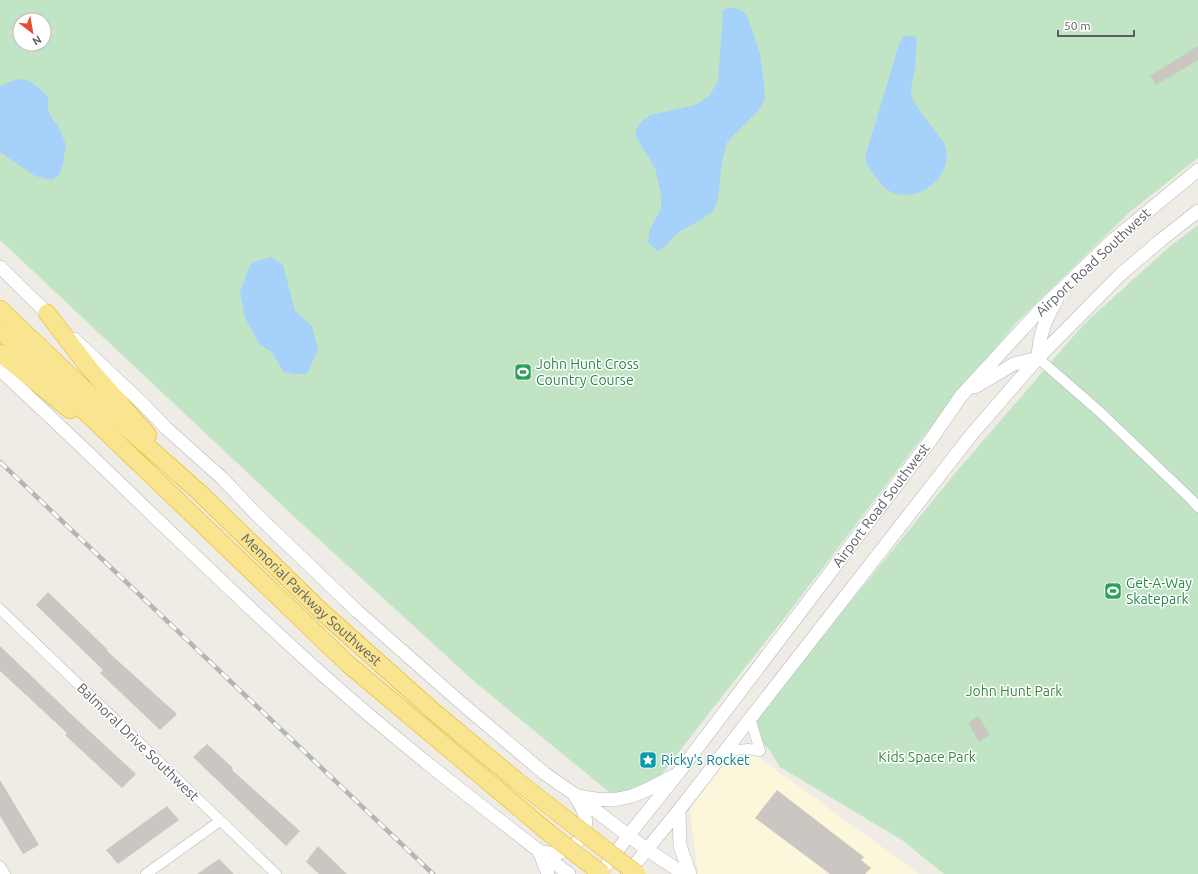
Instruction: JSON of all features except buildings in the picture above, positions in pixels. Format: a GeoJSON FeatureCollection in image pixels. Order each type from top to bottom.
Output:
{"type":"FeatureCollection","features":[{"type":"Feature","properties":{"kind":"highway","name":"Memorial Parkway Southwest"},"geometry":{"type":"LineString","coordinates":[[0,309],[104,408],[199,492],[320,610],[421,700],[517,781],[637,874]]}},
{"type":"Feature","properties":{"kind":"highway"},"geometry":{"type":"LineString","coordinates":[[47,313],[89,368],[199,492]]}},
{"type":"Feature","properties":{"kind":"highway","name":"Memorial Parkway Southwest"},"geometry":{"type":"LineString","coordinates":[[0,330],[348,664],[549,833],[601,874]]}},
{"type":"Feature","properties":{"kind":"highway"},"geometry":{"type":"LineString","coordinates":[[0,353],[156,479]]}},
{"type":"Feature","properties":{"kind":"street","name":"Airport Road Southwest"},"geometry":{"type":"LineString","coordinates":[[601,874],[628,836],[679,772],[930,441],[961,396],[1040,310],[1113,240],[1198,170]]}},
{"type":"Feature","properties":{"kind":"street","name":"Airport Road Southwest"},"geometry":{"type":"LineString","coordinates":[[627,874],[679,810],[968,440],[1038,358],[1122,274],[1161,240],[1198,211]]}},
{"type":"Feature","properties":{"kind":"street"},"geometry":{"type":"LineString","coordinates":[[0,267],[143,404],[166,428],[223,479],[357,611],[544,773],[646,849],[684,874]]}},
{"type":"Feature","properties":{"kind":"street"},"geometry":{"type":"LineString","coordinates":[[1066,285],[1044,324],[1038,346],[1038,358],[1100,412],[1198,507]]}},
{"type":"Feature","properties":{"kind":"street"},"geometry":{"type":"LineString","coordinates":[[961,396],[1014,364],[1038,358]]}},
{"type":"Feature","properties":{"kind":"street"},"geometry":{"type":"LineString","coordinates":[[0,370],[205,566],[321,674],[438,772],[569,874]]}},
{"type":"Feature","properties":{"kind":"street","name":"Balmoral Drive Southwest"},"geometry":{"type":"LineString","coordinates":[[0,609],[276,874]]}},
{"type":"Feature","properties":{"kind":"street"},"geometry":{"type":"LineString","coordinates":[[725,751],[748,749],[760,751],[750,718]]}},
{"type":"Feature","properties":{"kind":"street"},"geometry":{"type":"LineString","coordinates":[[574,794],[594,800],[617,800],[636,795],[679,772]]}},
{"type":"Feature","properties":{"kind":"street"},"geometry":{"type":"LineString","coordinates":[[539,851],[552,853],[565,851],[573,847],[580,838],[585,828],[585,818],[582,807],[574,794]]}},
{"type":"Feature","properties":{"kind":"street"},"geometry":{"type":"LineString","coordinates":[[679,810],[680,846],[690,874]]}},
{"type":"Feature","properties":{"kind":"street"},"geometry":{"type":"LineString","coordinates":[[146,874],[220,821]]}},
{"type":"Feature","properties":{"kind":"street"},"geometry":{"type":"LineString","coordinates":[[539,851],[548,874]]}},
{"type":"Feature","properties":{"kind":"street"},"geometry":{"type":"LineString","coordinates":[[0,866],[5,874]]}},
{"type":"Feature","properties":{"kind":"shaded area"},"geometry":{"type":"Polygon","coordinates":[[[739,751],[753,753],[919,874],[698,874],[690,809],[727,757],[739,751]]]}},
{"type":"Feature","properties":{"kind":"green space","name":"John Hunt Cross Country Course"},"geometry":{"type":"Polygon","coordinates":[[[0,0],[1198,0],[1198,158],[1131,211],[1016,323],[915,447],[786,616],[654,783],[614,796],[476,683],[301,523],[0,240],[0,0]]]}},
{"type":"Feature","properties":{"kind":"green space","name":"John Hunt Park"},"geometry":{"type":"Polygon","coordinates":[[[1198,225],[1198,874],[944,874],[902,840],[780,767],[769,749],[761,742],[755,732],[756,721],[777,692],[957,471],[1083,325],[1168,248],[1198,225]]]}},
{"type":"Feature","properties":{"kind":"water"},"geometry":{"type":"Polygon","coordinates":[[[730,7],[741,10],[747,16],[760,53],[765,99],[758,111],[727,142],[722,162],[718,199],[713,211],[701,220],[678,232],[666,246],[657,251],[648,242],[650,229],[661,209],[661,194],[655,168],[636,137],[636,129],[642,121],[650,115],[695,105],[709,96],[718,81],[723,11],[730,7]]]}},
{"type":"Feature","properties":{"kind":"water"},"geometry":{"type":"Polygon","coordinates":[[[914,36],[917,39],[915,69],[911,88],[912,97],[917,107],[944,143],[947,155],[945,166],[933,185],[923,191],[901,195],[889,191],[881,184],[868,167],[865,157],[899,44],[902,37],[914,36]]]}},
{"type":"Feature","properties":{"kind":"water"},"geometry":{"type":"Polygon","coordinates":[[[25,79],[37,86],[48,97],[48,109],[52,119],[58,125],[66,145],[63,164],[59,175],[52,180],[35,176],[0,152],[0,86],[15,80],[25,79]]]}},
{"type":"Feature","properties":{"kind":"water"},"geometry":{"type":"Polygon","coordinates":[[[271,257],[283,265],[295,311],[312,326],[318,350],[307,374],[294,374],[283,371],[272,352],[260,345],[245,318],[240,292],[251,263],[271,257]]]}},
{"type":"Feature","properties":{"kind":"railway"},"geometry":{"type":"LineString","coordinates":[[0,462],[433,874]]}},
{"type":"Feature","properties":{"kind":"place","name":"John Hunt Cross Country Course"},"geometry":{"type":"Point","coordinates":[523,372]}},
{"type":"Feature","properties":{"kind":"place","name":"Get-A-Way Skatepark"},"geometry":{"type":"Point","coordinates":[1113,591]}},
{"type":"Feature","properties":{"kind":"place","name":"Ricky's Rocket"},"geometry":{"type":"Point","coordinates":[648,760]}},
{"type":"Feature","properties":{"kind":"park label","name":"Kids Space Park"},"geometry":{"type":"Point","coordinates":[927,757]}}]}
